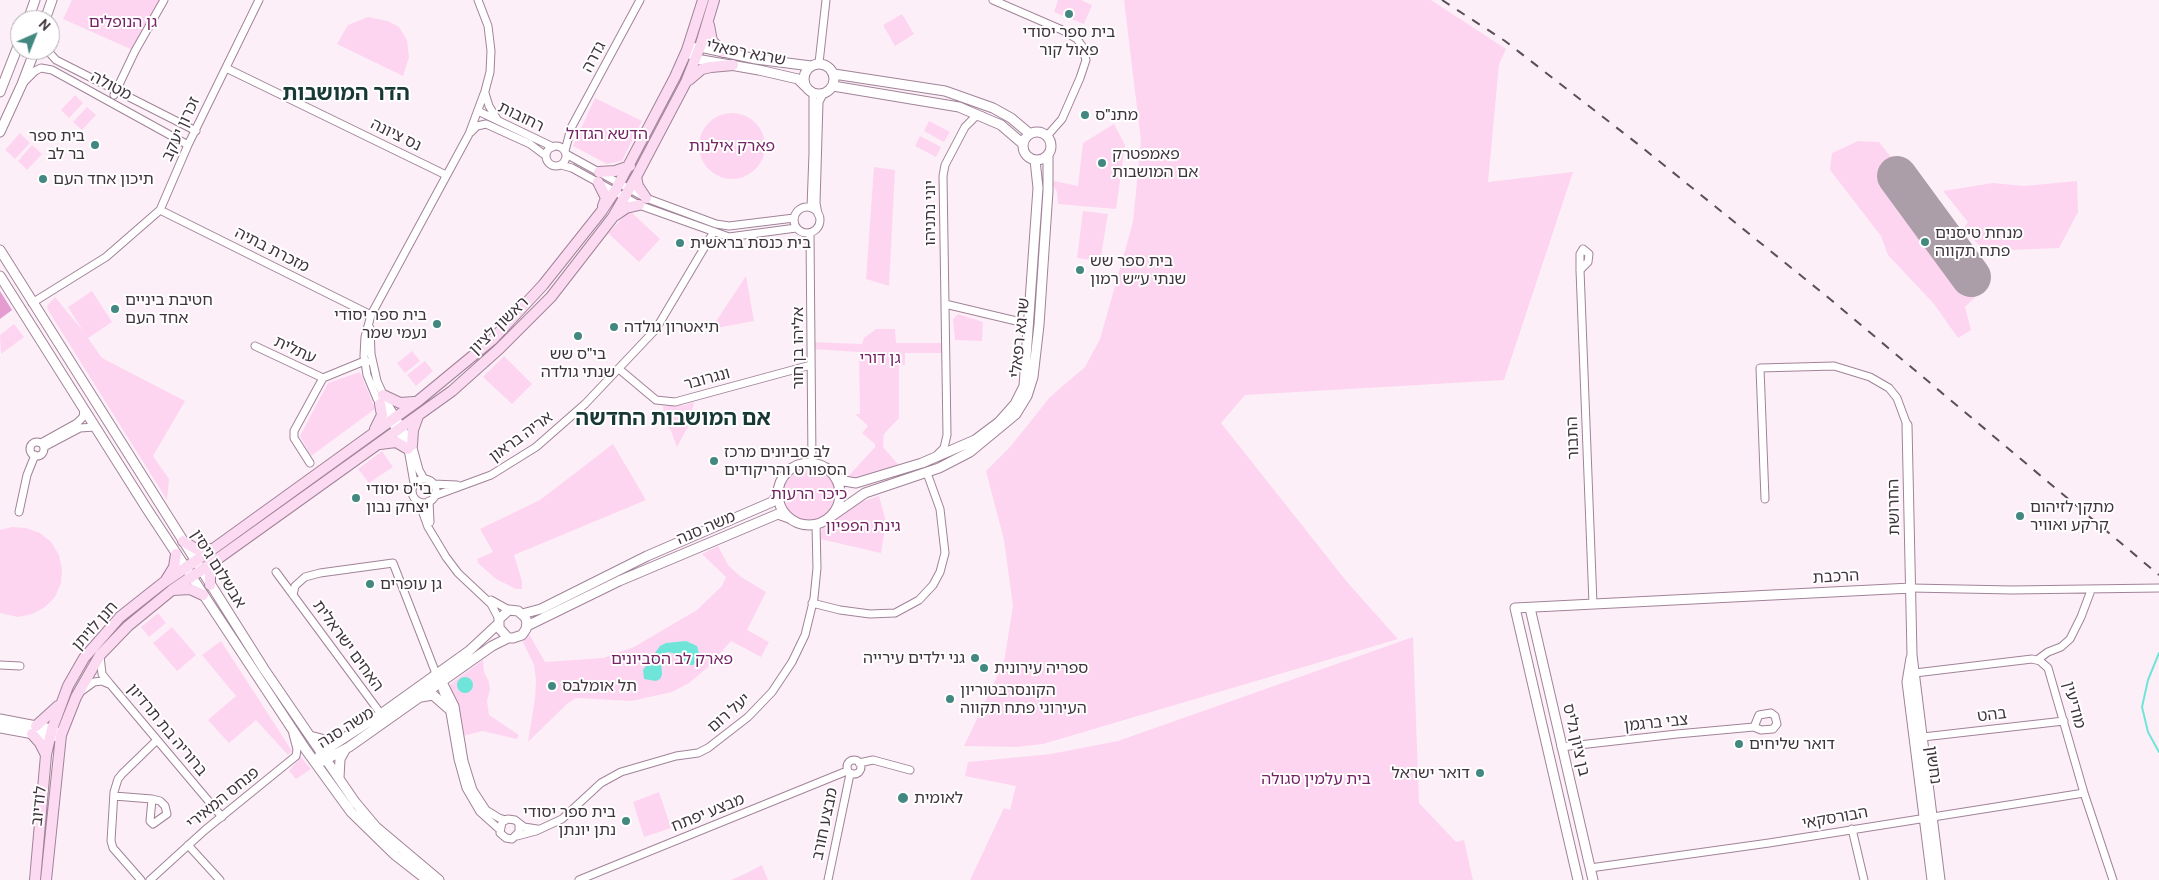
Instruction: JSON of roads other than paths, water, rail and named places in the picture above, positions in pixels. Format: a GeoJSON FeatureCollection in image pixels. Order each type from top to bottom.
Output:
{"type":"FeatureCollection","features":[{"type":"Feature","properties":{"kind":"main road","name":"ראשון לציון"},"geometry":{"type":"LineString","coordinates":[[198,566],[216,560],[452,391],[499,349],[551,297],[614,216],[630,166],[687,50],[703,0]]}},
{"type":"Feature","properties":{"kind":"main road","name":"ראשון לציון"},"geometry":{"type":"LineString","coordinates":[[198,566],[213,549],[418,401],[492,340],[543,286],[601,212],[636,177],[686,82],[700,48],[714,0]]}},
{"type":"Feature","properties":{"kind":"main road"},"geometry":{"type":"LineString","coordinates":[[709,17],[712,41],[723,52]]}},
{"type":"Feature","properties":{"kind":"main road"},"geometry":{"type":"LineString","coordinates":[[686,82],[702,69],[711,66],[733,65]]}},
{"type":"Feature","properties":{"kind":"main road"},"geometry":{"type":"LineString","coordinates":[[601,212],[606,198],[599,177],[630,166]]}},
{"type":"Feature","properties":{"kind":"main road"},"geometry":{"type":"LineString","coordinates":[[614,216],[626,208],[643,201],[636,177]]}},
{"type":"Feature","properties":{"kind":"main road"},"geometry":{"type":"LineString","coordinates":[[372,433],[381,420],[382,400],[400,403],[418,401]]}},
{"type":"Feature","properties":{"kind":"main road"},"geometry":{"type":"LineString","coordinates":[[379,444],[396,442],[410,447],[418,416]]}},
{"type":"Feature","properties":{"kind":"main road"},"geometry":{"type":"LineString","coordinates":[[183,541],[196,549],[213,549]]}},
{"type":"Feature","properties":{"kind":"main road"},"geometry":{"type":"LineString","coordinates":[[163,583],[171,574],[176,554]]}},
{"type":"Feature","properties":{"kind":"main road"},"geometry":{"type":"LineString","coordinates":[[210,585],[210,573],[216,560]]}},
{"type":"Feature","properties":{"kind":"main road","name":"חנן לויתן"},"geometry":{"type":"LineString","coordinates":[[54,734],[100,655],[128,626],[198,566]]}},
{"type":"Feature","properties":{"kind":"main road","name":"חנן לויתן"},"geometry":{"type":"LineString","coordinates":[[54,734],[68,686],[84,658],[100,638],[120,617],[163,583],[188,573]]}},
{"type":"Feature","properties":{"kind":"main road"},"geometry":{"type":"LineString","coordinates":[[172,590],[190,589],[203,595]]}},
{"type":"Feature","properties":{"kind":"main road"},"geometry":{"type":"LineString","coordinates":[[46,755],[34,730],[62,702]]}},
{"type":"Feature","properties":{"kind":"main road","name":"לודיוב"},"geometry":{"type":"LineString","coordinates":[[36,880],[46,755],[54,734]]}},
{"type":"Feature","properties":{"kind":"main road","name":"לודיוב"},"geometry":{"type":"LineString","coordinates":[[46,880],[54,734]]}},
{"type":"Feature","properties":{"kind":"street"},"geometry":{"type":"LineString","coordinates":[[111,101],[164,0]]}},
{"type":"Feature","properties":{"kind":"street","name":"זכרון יעקב"},"geometry":{"type":"LineString","coordinates":[[32,303],[106,257],[160,210],[188,144],[196,131],[258,0]]}},
{"type":"Feature","properties":{"kind":"street"},"geometry":{"type":"LineString","coordinates":[[434,540],[429,517],[435,490],[433,484],[424,479],[410,447],[382,400],[367,364],[365,337],[371,315],[469,134],[478,111],[490,72],[492,51],[488,26],[478,0]]}},
{"type":"Feature","properties":{"kind":"street","name":"גדרה"},"geometry":{"type":"LineString","coordinates":[[565,152],[571,128],[640,0]]}},
{"type":"Feature","properties":{"kind":"street"},"geometry":{"type":"LineString","coordinates":[[811,208],[813,153],[810,90],[804,78],[815,65],[826,0]]}},
{"type":"Feature","properties":{"kind":"street"},"geometry":{"type":"LineString","coordinates":[[993,0],[1062,30],[1077,39],[1082,46],[1086,60],[1080,78],[1062,119],[1046,136]]}},
{"type":"Feature","properties":{"kind":"street","name":"שרגא רפאלי"},"geometry":{"type":"LineString","coordinates":[[687,50],[700,48],[766,60],[815,65]]}},
{"type":"Feature","properties":{"kind":"street","name":"שרגא רפאלי"},"geometry":{"type":"LineString","coordinates":[[687,50],[696,59],[733,65],[798,80],[810,90]]}},
{"type":"Feature","properties":{"kind":"street"},"geometry":{"type":"LineString","coordinates":[[0,92],[13,60]]}},
{"type":"Feature","properties":{"kind":"street"},"geometry":{"type":"LineString","coordinates":[[0,132],[22,84],[30,60]]}},
{"type":"Feature","properties":{"kind":"street","name":"מטולה"},"geometry":{"type":"LineString","coordinates":[[56,60],[196,131]]}},
{"type":"Feature","properties":{"kind":"street"},"geometry":{"type":"LineString","coordinates":[[815,65],[828,66],[834,74],[945,91],[993,108],[1011,118],[1030,134]]}},
{"type":"Feature","properties":{"kind":"street","name":"מטולה"},"geometry":{"type":"LineString","coordinates":[[22,84],[36,70],[46,68],[111,101],[188,144]]}},
{"type":"Feature","properties":{"kind":"street","name":"נס ציונה"},"geometry":{"type":"LineString","coordinates":[[226,68],[446,175]]}},
{"type":"Feature","properties":{"kind":"street"},"geometry":{"type":"LineString","coordinates":[[599,177],[561,165],[552,165],[546,156],[548,151],[554,146],[599,177],[622,190],[713,233],[729,237],[796,228],[802,232],[810,233],[819,225],[816,203],[819,102],[823,94],[832,86],[834,74]]}},
{"type":"Feature","properties":{"kind":"street"},"geometry":{"type":"LineString","coordinates":[[832,86],[959,107],[1001,125],[1023,144],[1025,152],[1035,160],[1048,155],[1051,143],[1046,136],[1038,132],[1030,134],[1023,144]]}},
{"type":"Feature","properties":{"kind":"street"},"geometry":{"type":"LineString","coordinates":[[810,90],[823,94]]}},
{"type":"Feature","properties":{"kind":"street"},"geometry":{"type":"LineString","coordinates":[[484,91],[489,106],[499,121]]}},
{"type":"Feature","properties":{"kind":"street"},"geometry":{"type":"LineString","coordinates":[[959,107],[965,119],[965,127]]}},
{"type":"Feature","properties":{"kind":"street","name":"רחובות"},"geometry":{"type":"LineString","coordinates":[[478,111],[554,146]]}},
{"type":"Feature","properties":{"kind":"street"},"geometry":{"type":"LineString","coordinates":[[965,127],[975,117],[983,116]]}},
{"type":"Feature","properties":{"kind":"street","name":"רחובות"},"geometry":{"type":"LineString","coordinates":[[469,134],[476,126],[486,124],[530,144],[546,156]]}},
{"type":"Feature","properties":{"kind":"street","name":"יוני נתניהו"},"geometry":{"type":"LineString","coordinates":[[936,456],[944,448],[947,435],[943,176],[945,165],[965,127]]}},
{"type":"Feature","properties":{"kind":"street","name":"גדרה"},"geometry":{"type":"LineString","coordinates":[[554,146],[571,128]]}},
{"type":"Feature","properties":{"kind":"street"},"geometry":{"type":"LineString","coordinates":[[561,165],[565,160],[565,152]]}},
{"type":"Feature","properties":{"kind":"street","name":"שרגא רפאלי"},"geometry":{"type":"LineString","coordinates":[[927,473],[970,452],[1016,414],[1027,396],[1033,377],[1038,325],[1048,191],[1048,155]]}},
{"type":"Feature","properties":{"kind":"street","name":"שרגא רפאלי"},"geometry":{"type":"LineString","coordinates":[[836,476],[844,481],[856,483],[922,463],[975,440],[999,422],[1015,404],[1024,386],[1038,188],[1035,160]]}},
{"type":"Feature","properties":{"kind":"street"},"geometry":{"type":"LineString","coordinates":[[643,201],[716,224],[729,226],[794,218],[802,208],[811,208],[818,214]]}},
{"type":"Feature","properties":{"kind":"street","name":"מזכרת בתיה"},"geometry":{"type":"LineString","coordinates":[[160,210],[371,315]]}},
{"type":"Feature","properties":{"kind":"street"},"geometry":{"type":"LineString","coordinates":[[794,218],[796,228]]}},
{"type":"Feature","properties":{"kind":"street","name":"אריה בראון"},"geometry":{"type":"LineString","coordinates":[[432,499],[492,475],[536,447],[585,404],[656,329],[713,233]]}},
{"type":"Feature","properties":{"kind":"street","name":"אליהו בן חור"},"geometry":{"type":"LineString","coordinates":[[810,233],[812,462]]}},
{"type":"Feature","properties":{"kind":"street","name":"אבשלום גיסין"},"geometry":{"type":"LineString","coordinates":[[0,250],[264,669],[355,802],[376,827],[438,880]]}},
{"type":"Feature","properties":{"kind":"street","name":"התבור"},"geometry":{"type":"LineString","coordinates":[[1580,270],[1593,604]]}},
{"type":"Feature","properties":{"kind":"street","name":"אבשלום גיסין"},"geometry":{"type":"LineString","coordinates":[[0,276],[188,573],[315,763],[351,812],[395,855],[427,880]]}},
{"type":"Feature","properties":{"kind":"street"},"geometry":{"type":"LineString","coordinates":[[945,304],[1029,324]]}},
{"type":"Feature","properties":{"kind":"street","name":"עתלית"},"geometry":{"type":"LineString","coordinates":[[255,346],[322,378]]}},
{"type":"Feature","properties":{"kind":"street"},"geometry":{"type":"LineString","coordinates":[[310,463],[294,438],[294,431],[322,378],[367,364]]}},
{"type":"Feature","properties":{"kind":"street","name":"ונגרובר"},"geometry":{"type":"LineString","coordinates":[[619,369],[656,400],[675,402],[812,365]]}},
{"type":"Feature","properties":{"kind":"street"},"geometry":{"type":"LineString","coordinates":[[1765,498],[1760,368],[1834,366],[1870,377],[1889,388],[1897,398],[1907,425]]}},
{"type":"Feature","properties":{"kind":"street"},"geometry":{"type":"LineString","coordinates":[[42,445],[78,422],[83,417],[84,410]]}},
{"type":"Feature","properties":{"kind":"street","name":"החרושת"},"geometry":{"type":"LineString","coordinates":[[1907,425],[1911,588]]}},
{"type":"Feature","properties":{"kind":"street"},"geometry":{"type":"LineString","coordinates":[[42,445],[80,428],[95,427]]}},
{"type":"Feature","properties":{"kind":"street"},"geometry":{"type":"LineString","coordinates":[[947,435],[951,442],[960,446]]}},
{"type":"Feature","properties":{"kind":"street"},"geometry":{"type":"LineString","coordinates":[[35,455],[30,450],[30,445],[36,441],[42,445]]}},
{"type":"Feature","properties":{"kind":"street"},"geometry":{"type":"LineString","coordinates":[[35,455],[42,454],[42,445]]}},
{"type":"Feature","properties":{"kind":"street"},"geometry":{"type":"LineString","coordinates":[[410,447],[414,484],[412,494],[419,502],[434,540],[458,573],[496,609],[501,632],[508,638],[522,635],[527,626],[522,614],[509,610],[482,594]]}},
{"type":"Feature","properties":{"kind":"street"},"geometry":{"type":"LineString","coordinates":[[19,512],[35,455]]}},
{"type":"Feature","properties":{"kind":"street"},"geometry":{"type":"LineString","coordinates":[[812,603],[840,610],[870,614],[895,612],[914,603],[933,585],[940,572],[945,553],[940,509],[927,473],[865,493],[832,516],[816,525],[803,525],[789,518],[781,508],[778,495],[779,484],[784,474],[792,467],[802,463],[812,462],[829,469],[836,476],[840,490],[840,499],[832,516]]}},
{"type":"Feature","properties":{"kind":"street"},"geometry":{"type":"LineString","coordinates":[[414,484],[424,479]]}},
{"type":"Feature","properties":{"kind":"street","name":"אריה בראון"},"geometry":{"type":"LineString","coordinates":[[433,484],[464,485]]}},
{"type":"Feature","properties":{"kind":"street","name":"משה סנה"},"geometry":{"type":"LineString","coordinates":[[522,614],[541,609],[647,556],[772,502],[778,495]]}},
{"type":"Feature","properties":{"kind":"street"},"geometry":{"type":"LineString","coordinates":[[419,502],[432,499]]}},
{"type":"Feature","properties":{"kind":"street","name":"משה סנה"},"geometry":{"type":"LineString","coordinates":[[527,626],[619,581],[778,514],[789,518]]}},
{"type":"Feature","properties":{"kind":"street","name":"יעל רום"},"geometry":{"type":"LineString","coordinates":[[517,836],[562,819],[601,783],[621,772],[670,758],[698,753],[708,748],[748,717],[772,692],[792,662],[805,635],[817,568],[816,525]]}},
{"type":"Feature","properties":{"kind":"street","name":"האחים ישראלית"},"geometry":{"type":"LineString","coordinates":[[293,595],[295,586],[305,577],[320,573],[393,563],[440,678]]}},
{"type":"Feature","properties":{"kind":"street","name":"האחים ישראלית"},"geometry":{"type":"LineString","coordinates":[[276,572],[381,714]]}},
{"type":"Feature","properties":{"kind":"street","name":"הרכבת"},"geometry":{"type":"LineString","coordinates":[[1516,608],[1911,588],[2012,590],[2159,588]]}},
{"type":"Feature","properties":{"kind":"street","name":"נחשון"},"geometry":{"type":"LineString","coordinates":[[1911,588],[1912,656],[1923,737],[1932,880]]}},
{"type":"Feature","properties":{"kind":"street"},"geometry":{"type":"LineString","coordinates":[[1915,672],[2032,658],[2037,660],[2048,652],[2061,647],[2070,639],[2090,593]]}},
{"type":"Feature","properties":{"kind":"street","name":"בן ציון גליס"},"geometry":{"type":"LineString","coordinates":[[1516,608],[1578,880]]}},
{"type":"Feature","properties":{"kind":"street","name":"בן ציון גליס"},"geometry":{"type":"LineString","coordinates":[[1530,608],[1593,880]]}},
{"type":"Feature","properties":{"kind":"street"},"geometry":{"type":"LineString","coordinates":[[499,622],[509,610]]}},
{"type":"Feature","properties":{"kind":"street","name":"משה סנה"},"geometry":{"type":"LineString","coordinates":[[324,756],[349,747],[416,699],[481,642],[499,622]]}},
{"type":"Feature","properties":{"kind":"street","name":"משה סנה"},"geometry":{"type":"LineString","coordinates":[[315,763],[336,743],[492,646],[508,638]]}},
{"type":"Feature","properties":{"kind":"street","name":"ברוריה בת תרדיון"},"geometry":{"type":"LineString","coordinates":[[100,655],[102,674],[222,817]]}},
{"type":"Feature","properties":{"kind":"street","name":"נחשון"},"geometry":{"type":"LineString","coordinates":[[1912,656],[1907,682],[1940,880]]}},
{"type":"Feature","properties":{"kind":"street","name":"מודיעין"},"geometry":{"type":"LineString","coordinates":[[2037,660],[2048,668],[2084,793],[2113,880]]}},
{"type":"Feature","properties":{"kind":"street"},"geometry":{"type":"LineString","coordinates":[[0,665],[20,666]]}},
{"type":"Feature","properties":{"kind":"street"},"geometry":{"type":"LineString","coordinates":[[440,678],[449,709],[458,759],[470,797],[480,812],[500,829]]}},
{"type":"Feature","properties":{"kind":"street"},"geometry":{"type":"LineString","coordinates":[[440,678],[454,706],[463,755],[473,790],[486,810],[499,818],[515,820],[519,825],[529,828],[545,827]]}},
{"type":"Feature","properties":{"kind":"street","name":"ברוריה בת תרדיון"},"geometry":{"type":"LineString","coordinates":[[76,697],[88,685],[94,682],[102,681],[110,684]]}},
{"type":"Feature","properties":{"kind":"street"},"geometry":{"type":"LineString","coordinates":[[416,699],[433,695],[449,709]]}},
{"type":"Feature","properties":{"kind":"street"},"geometry":{"type":"LineString","coordinates":[[0,719],[54,734]]}},
{"type":"Feature","properties":{"kind":"street","name":"בהט"},"geometry":{"type":"LineString","coordinates":[[1923,737],[2064,721]]}},
{"type":"Feature","properties":{"kind":"street","name":"צבי ברגמן"},"geometry":{"type":"LineString","coordinates":[[1562,747],[1754,727]]}},
{"type":"Feature","properties":{"kind":"street"},"geometry":{"type":"LineString","coordinates":[[0,728],[34,730]]}},
{"type":"Feature","properties":{"kind":"street","name":"פנחס המאירי"},"geometry":{"type":"LineString","coordinates":[[150,880],[205,830],[296,756],[297,749],[292,730]]}},
{"type":"Feature","properties":{"kind":"street"},"geometry":{"type":"LineString","coordinates":[[309,735],[319,740],[336,743]]}},
{"type":"Feature","properties":{"kind":"street"},"geometry":{"type":"LineString","coordinates":[[141,880],[113,848],[111,840],[114,796],[118,779],[157,740]]}},
{"type":"Feature","properties":{"kind":"street"},"geometry":{"type":"LineString","coordinates":[[339,778],[340,759],[349,747]]}},
{"type":"Feature","properties":{"kind":"street"},"geometry":{"type":"LineString","coordinates":[[849,772],[858,773],[861,767],[859,763],[874,760],[910,770]]}},
{"type":"Feature","properties":{"kind":"street","name":"מבצע יפתח"},"geometry":{"type":"LineString","coordinates":[[579,880],[849,772]]}},
{"type":"Feature","properties":{"kind":"street","name":"מבצע חורב"},"geometry":{"type":"LineString","coordinates":[[828,880],[849,772]]}},
{"type":"Feature","properties":{"kind":"street","name":"הבורסקאי"},"geometry":{"type":"LineString","coordinates":[[1590,868],[2084,793]]}},
{"type":"Feature","properties":{"kind":"street"},"geometry":{"type":"LineString","coordinates":[[114,796],[152,799]]}},
{"type":"Feature","properties":{"kind":"street"},"geometry":{"type":"LineString","coordinates":[[506,820],[502,822],[500,829],[500,833],[506,838],[512,839],[517,836],[519,825]]}},
{"type":"Feature","properties":{"kind":"street"},"geometry":{"type":"LineString","coordinates":[[1852,829],[1864,880]]}},
{"type":"Feature","properties":{"kind":"street"},"geometry":{"type":"LineString","coordinates":[[188,845],[220,880]]}},
{"type":"Feature","properties":{"kind":"waterway"},"geometry":{"type":"LineString","coordinates":[[2159,653],[2148,680],[2142,707],[2148,732],[2159,752]]}},
{"type":"Feature","properties":{"kind":"railway"},"geometry":{"type":"LineString","coordinates":[[1442,0],[1505,41],[1639,145],[1830,299],[2159,575]]}},
{"type":"Feature","properties":{"kind":"place","name":"בית ספר יסודי פאול קור"},"geometry":{"type":"Point","coordinates":[1069,14]}},
{"type":"Feature","properties":{"kind":"place","name":"מתנ\"ס"},"geometry":{"type":"Point","coordinates":[1085,115]}},
{"type":"Feature","properties":{"kind":"place","name":"בית ספר בר לב"},"geometry":{"type":"Point","coordinates":[95,145]}},
{"type":"Feature","properties":{"kind":"place","name":"פאמפטרק אם המושבות"},"geometry":{"type":"Point","coordinates":[1102,163]}},
{"type":"Feature","properties":{"kind":"place","name":"תיכון אחד העם"},"geometry":{"type":"Point","coordinates":[43,179]}},
{"type":"Feature","properties":{"kind":"place","name":"מנחת טיסנים פתח תקווה"},"geometry":{"type":"Point","coordinates":[1925,242]}},
{"type":"Feature","properties":{"kind":"place","name":"בית כנסת בראשית"},"geometry":{"type":"Point","coordinates":[680,243]}},
{"type":"Feature","properties":{"kind":"place","name":"בית ספר שש שנתי ע״ש רמון"},"geometry":{"type":"Point","coordinates":[1080,270]}},
{"type":"Feature","properties":{"kind":"place","name":"חטיבת ביניים אחד העם"},"geometry":{"type":"Point","coordinates":[115,309]}},
{"type":"Feature","properties":{"kind":"place","name":"בית ספר יסודי נעמי שמר"},"geometry":{"type":"Point","coordinates":[437,324]}},
{"type":"Feature","properties":{"kind":"place","name":"תיאטרון גולדה"},"geometry":{"type":"Point","coordinates":[614,327]}},
{"type":"Feature","properties":{"kind":"place","name":"בי\"ס שש שנתי גולדה"},"geometry":{"type":"Point","coordinates":[578,336]}},
{"type":"Feature","properties":{"kind":"place","name":"לב סביונים מרכז הספורט והריקודים"},"geometry":{"type":"Point","coordinates":[714,461]}},
{"type":"Feature","properties":{"kind":"place","name":"בי\"ס יסודי יצחק נבון"},"geometry":{"type":"Point","coordinates":[356,498]}},
{"type":"Feature","properties":{"kind":"place","name":"מתקן לזיהום קרקע ואוויר"},"geometry":{"type":"Point","coordinates":[2020,516]}},
{"type":"Feature","properties":{"kind":"place","name":"גן עופרים"},"geometry":{"type":"Point","coordinates":[370,584]}},
{"type":"Feature","properties":{"kind":"place","name":"גני ילדים עירייה"},"geometry":{"type":"Point","coordinates":[975,658]}},
{"type":"Feature","properties":{"kind":"place","name":"ספריה עירונית"},"geometry":{"type":"Point","coordinates":[984,668]}},
{"type":"Feature","properties":{"kind":"place","name":"תל אומלבס"},"geometry":{"type":"Point","coordinates":[552,686]}},
{"type":"Feature","properties":{"kind":"place","name":"הקונסרבטוריון העירוני פתח תקווה"},"geometry":{"type":"Point","coordinates":[950,699]}},
{"type":"Feature","properties":{"kind":"place","name":"דואר שליחים"},"geometry":{"type":"Point","coordinates":[1739,744]}},
{"type":"Feature","properties":{"kind":"place","name":"דואר ישראל"},"geometry":{"type":"Point","coordinates":[1480,773]}},
{"type":"Feature","properties":{"kind":"place","name":"לאומית"},"geometry":{"type":"Point","coordinates":[903,798]}},
{"type":"Feature","properties":{"kind":"place","name":"בית ספר יסודי נתן יונתן"},"geometry":{"type":"Point","coordinates":[626,821]}},
{"type":"Feature","properties":{"kind":"district","name":"הדר המושבות"},"geometry":{"type":"Point","coordinates":[346,94]}},
{"type":"Feature","properties":{"kind":"district","name":"אם המושבות החדשה"},"geometry":{"type":"Point","coordinates":[673,419]}},
{"type":"Feature","properties":{"kind":"park label","name":"גן הנופלים"},"geometry":{"type":"Point","coordinates":[123,22]}},
{"type":"Feature","properties":{"kind":"park label","name":"הדשא הגדול"},"geometry":{"type":"Point","coordinates":[607,134]}},
{"type":"Feature","properties":{"kind":"park label","name":"פארק אילנות"},"geometry":{"type":"Point","coordinates":[732,146]}},
{"type":"Feature","properties":{"kind":"park label","name":"גן דורי"},"geometry":{"type":"Point","coordinates":[880,358]}},
{"type":"Feature","properties":{"kind":"park label","name":"כיכר הרעות"},"geometry":{"type":"Point","coordinates":[809,494]}},
{"type":"Feature","properties":{"kind":"park label","name":"גינת הפפיון"},"geometry":{"type":"Point","coordinates":[863,526]}},
{"type":"Feature","properties":{"kind":"park label","name":"פארק לב הסביונים"},"geometry":{"type":"Point","coordinates":[672,659]}},
{"type":"Feature","properties":{"kind":"park label","name":"בית עלמין סגולה"},"geometry":{"type":"Point","coordinates":[1316,779]}}]}
